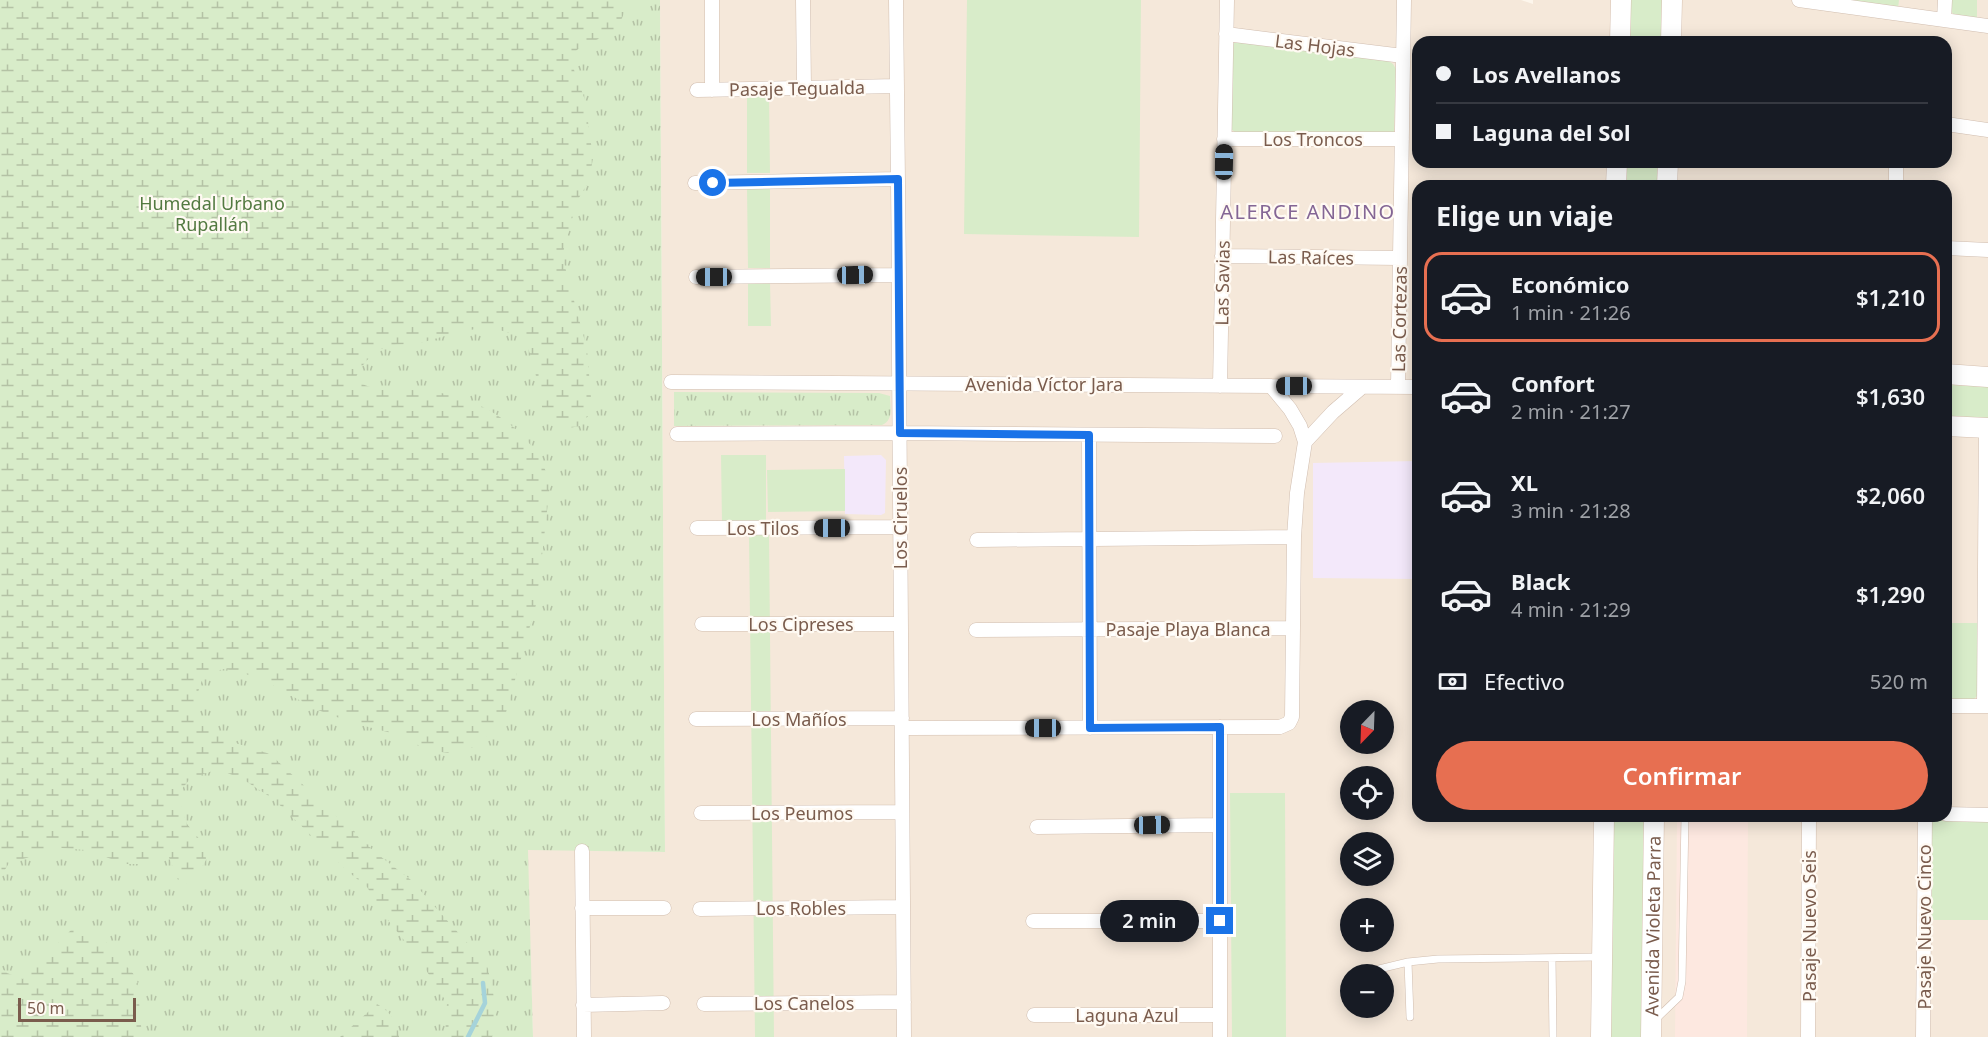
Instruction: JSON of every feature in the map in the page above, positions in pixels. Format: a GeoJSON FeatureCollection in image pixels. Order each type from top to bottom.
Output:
{"type":"FeatureCollection","features":[{"type":"Feature","properties":{"kind":"main road"},"geometry":{"type":"LineString","coordinates":[[1620,36],[1621,0]]}},
{"type":"Feature","properties":{"kind":"main road"},"geometry":{"type":"LineString","coordinates":[[1671,36],[1672,0]]}},
{"type":"Feature","properties":{"kind":"main road"},"geometry":{"type":"LineString","coordinates":[[1952,375],[1988,376]]}},
{"type":"Feature","properties":{"kind":"main road"},"geometry":{"type":"LineString","coordinates":[[1952,426],[1987,428]]}},
{"type":"Feature","properties":{"kind":"main road"},"geometry":{"type":"LineString","coordinates":[[1600,1037],[1604,822]]}},
{"type":"Feature","properties":{"kind":"main road","name":"Avenida Violeta Parra"},"geometry":{"type":"LineString","coordinates":[[1651,1031],[1654,822]]}},
{"type":"Feature","properties":{"kind":"street"},"geometry":{"type":"LineString","coordinates":[[712,0],[712,90]]}},
{"type":"Feature","properties":{"kind":"street"},"geometry":{"type":"LineString","coordinates":[[803,0],[804,88]]}},
{"type":"Feature","properties":{"kind":"street","name":"Los Ciruelos"},"geometry":{"type":"LineString","coordinates":[[896,0],[904,1037]]}},
{"type":"Feature","properties":{"kind":"street","name":"Las Savias"},"geometry":{"type":"LineString","coordinates":[[1220,386],[1227,0]]}},
{"type":"Feature","properties":{"kind":"street","name":"Las Cortezas"},"geometry":{"type":"LineString","coordinates":[[1398,387],[1404,0]]}},
{"type":"Feature","properties":{"kind":"street"},"geometry":{"type":"LineString","coordinates":[[1799,0],[1988,26]]}},
{"type":"Feature","properties":{"kind":"street"},"geometry":{"type":"LineString","coordinates":[[1944,20],[1945,0]]}},
{"type":"Feature","properties":{"kind":"street","name":"Las Hojas"},"geometry":{"type":"LineString","coordinates":[[1226,34],[1403,56]]}},
{"type":"Feature","properties":{"kind":"street","name":"Pasaje Tegualda"},"geometry":{"type":"LineString","coordinates":[[697,90],[897,86]]}},
{"type":"Feature","properties":{"kind":"street"},"geometry":{"type":"LineString","coordinates":[[1952,125],[1988,130]]}},
{"type":"Feature","properties":{"kind":"street","name":"Los Troncos"},"geometry":{"type":"LineString","coordinates":[[1224,139],[1402,139]]}},
{"type":"Feature","properties":{"kind":"street"},"geometry":{"type":"LineString","coordinates":[[695,183],[898,179]]}},
{"type":"Feature","properties":{"kind":"street"},"geometry":{"type":"LineString","coordinates":[[1952,248],[1988,249]]}},
{"type":"Feature","properties":{"kind":"street","name":"Las Raíces"},"geometry":{"type":"LineString","coordinates":[[1222,256],[1400,258]]}},
{"type":"Feature","properties":{"kind":"street"},"geometry":{"type":"LineString","coordinates":[[696,277],[899,275]]}},
{"type":"Feature","properties":{"kind":"street","name":"Avenida Víctor Jara"},"geometry":{"type":"LineString","coordinates":[[672,382],[1412,387]]}},
{"type":"Feature","properties":{"kind":"street"},"geometry":{"type":"LineString","coordinates":[[1271,386],[1290,408],[1300,426],[1305,442],[1297,493],[1294,537],[1293,628]]}},
{"type":"Feature","properties":{"kind":"street"},"geometry":{"type":"LineString","coordinates":[[1305,442],[1333,412],[1362,387]]}},
{"type":"Feature","properties":{"kind":"street"},"geometry":{"type":"LineString","coordinates":[[1952,706],[1986,706],[1987,428]]}},
{"type":"Feature","properties":{"kind":"street"},"geometry":{"type":"LineString","coordinates":[[677,434],[1275,436]]}},
{"type":"Feature","properties":{"kind":"street"},"geometry":{"type":"LineString","coordinates":[[1089,435],[1090,728]]}},
{"type":"Feature","properties":{"kind":"street","name":"Los Tilos"},"geometry":{"type":"LineString","coordinates":[[697,528],[900,527]]}},
{"type":"Feature","properties":{"kind":"street"},"geometry":{"type":"LineString","coordinates":[[977,540],[1294,537]]}},
{"type":"Feature","properties":{"kind":"street","name":"Los Cipreses"},"geometry":{"type":"LineString","coordinates":[[702,624],[901,624]]}},
{"type":"Feature","properties":{"kind":"street","name":"Pasaje Playa Blanca"},"geometry":{"type":"LineString","coordinates":[[976,630],[1293,628]]}},
{"type":"Feature","properties":{"kind":"street","name":"Los Mañíos"},"geometry":{"type":"LineString","coordinates":[[696,719],[1090,728],[1280,727],[1289,723],[1292,717],[1293,628]]}},
{"type":"Feature","properties":{"kind":"street"},"geometry":{"type":"LineString","coordinates":[[1220,727],[1220,1037]]}},
{"type":"Feature","properties":{"kind":"street","name":"Los Peumos"},"geometry":{"type":"LineString","coordinates":[[701,813],[902,812]]}},
{"type":"Feature","properties":{"kind":"street"},"geometry":{"type":"LineString","coordinates":[[1952,814],[1988,815]]}},
{"type":"Feature","properties":{"kind":"street","name":"Pasaje Nuevo Seis"},"geometry":{"type":"LineString","coordinates":[[1808,1037],[1809,822]]}},
{"type":"Feature","properties":{"kind":"street","name":"Pasaje Nuevo Cinco"},"geometry":{"type":"LineString","coordinates":[[1923,1037],[1925,822]]}},
{"type":"Feature","properties":{"kind":"street"},"geometry":{"type":"LineString","coordinates":[[1037,827],[1220,825]]}},
{"type":"Feature","properties":{"kind":"street"},"geometry":{"type":"LineString","coordinates":[[582,851],[584,1037]]}},
{"type":"Feature","properties":{"kind":"street"},"geometry":{"type":"LineString","coordinates":[[582,908],[664,909]]}},
{"type":"Feature","properties":{"kind":"street","name":"Los Robles"},"geometry":{"type":"LineString","coordinates":[[700,909],[903,908]]}},
{"type":"Feature","properties":{"kind":"street"},"geometry":{"type":"LineString","coordinates":[[1033,921],[1220,921]]}},
{"type":"Feature","properties":{"kind":"street","name":"Los Canelos"},"geometry":{"type":"LineString","coordinates":[[704,1004],[904,1002]]}},
{"type":"Feature","properties":{"kind":"street"},"geometry":{"type":"LineString","coordinates":[[583,1005],[663,1003]]}},
{"type":"Feature","properties":{"kind":"street","name":"Laguna Azul"},"geometry":{"type":"LineString","coordinates":[[1034,1015],[1220,1015]]}},
{"type":"Feature","properties":{"kind":"lane"},"geometry":{"type":"LineString","coordinates":[[1651,1031],[1679,997],[1681,991],[1685,822]]}},
{"type":"Feature","properties":{"kind":"lane"},"geometry":{"type":"LineString","coordinates":[[1394,965],[1438,959],[1602,957]]}},
{"type":"Feature","properties":{"kind":"lane"},"geometry":{"type":"LineString","coordinates":[[1552,958],[1553,1037]]}},
{"type":"Feature","properties":{"kind":"lane"},"geometry":{"type":"LineString","coordinates":[[1408,962],[1410,1017]]}},
{"type":"Feature","properties":{"kind":"shaded area"},"geometry":{"type":"Polygon","coordinates":[[[660,0],[1521,0],[1533,4],[1533,0],[1988,0],[1988,1037],[533,1037],[527,849],[665,852],[660,0]]]}},
{"type":"Feature","properties":{"kind":"shaded area"},"geometry":{"type":"Polygon","coordinates":[[[881,455],[886,460],[885,513],[881,515],[845,514],[844,456],[881,455]]]}},
{"type":"Feature","properties":{"kind":"shaded area"},"geometry":{"type":"Polygon","coordinates":[[[1412,461],[1412,579],[1313,578],[1313,463],[1412,461]]]}},
{"type":"Feature","properties":{"kind":"shaded area"},"geometry":{"type":"Polygon","coordinates":[[[1677,822],[1748,822],[1747,1037],[1675,1037],[1677,822]]]}},
{"type":"Feature","properties":{"kind":"green space","name":"Humedal Urbano Rupallán"},"geometry":{"type":"Polygon","coordinates":[[[0,0],[660,0],[665,852],[528,850],[533,1037],[0,1037],[0,0]]]}},
{"type":"Feature","properties":{"kind":"green space","name":"Humedal Urbano Rupallán"},"geometry":{"type":"Polygon","coordinates":[[[0,0],[629,0],[617,27],[612,32],[585,45],[570,59],[585,100],[593,158],[589,181],[577,201],[562,256],[587,349],[591,398],[589,415],[580,426],[563,429],[548,421],[542,407],[534,366],[525,339],[497,330],[472,330],[420,343],[387,346],[370,357],[355,379],[380,389],[446,394],[485,408],[519,432],[543,465],[550,484],[537,601],[503,723],[465,753],[427,750],[399,735],[353,723],[315,709],[269,683],[241,672],[224,669],[204,674],[193,707],[198,723],[232,742],[270,754],[376,853],[411,880],[487,965],[496,1005],[492,1037],[445,1037],[447,1003],[419,959],[387,919],[367,887],[346,870],[275,800],[244,780],[218,769],[190,779],[181,790],[181,806],[187,824],[205,846],[206,860],[194,881],[180,885],[168,855],[147,864],[126,864],[85,850],[61,848],[9,863],[0,878],[0,0]]]}},
{"type":"Feature","properties":{"kind":"green space"},"geometry":{"type":"Polygon","coordinates":[[[967,0],[1141,0],[1139,237],[964,234],[967,0]]]}},
{"type":"Feature","properties":{"kind":"green space"},"geometry":{"type":"Polygon","coordinates":[[[1629,0],[1663,0],[1662,36],[1628,36],[1629,0]]]}},
{"type":"Feature","properties":{"kind":"green space"},"geometry":{"type":"Polygon","coordinates":[[[1831,0],[1899,0],[1898,9],[1831,0]]]}},
{"type":"Feature","properties":{"kind":"green space"},"geometry":{"type":"Polygon","coordinates":[[[1951,0],[1977,0],[1977,18],[1954,15],[1951,11],[1951,0]]]}},
{"type":"Feature","properties":{"kind":"green space"},"geometry":{"type":"Polygon","coordinates":[[[1238,42],[1387,60],[1396,69],[1394,132],[1237,134],[1230,128],[1231,47],[1238,42]]]}},
{"type":"Feature","properties":{"kind":"green space"},"geometry":{"type":"Polygon","coordinates":[[[747,94],[769,94],[770,173],[747,173],[747,94]]]}},
{"type":"Feature","properties":{"kind":"green space"},"geometry":{"type":"Polygon","coordinates":[[[1625,168],[1659,168],[1658,180],[1624,180],[1625,168]]]}},
{"type":"Feature","properties":{"kind":"green space"},"geometry":{"type":"Polygon","coordinates":[[[747,188],[770,188],[770,268],[748,268],[747,188]]]}},
{"type":"Feature","properties":{"kind":"green space"},"geometry":{"type":"Polygon","coordinates":[[[748,282],[770,282],[771,326],[748,326],[748,282]]]}},
{"type":"Feature","properties":{"kind":"green space"},"geometry":{"type":"Polygon","coordinates":[[[1952,385],[1988,386],[1988,419],[1952,417],[1952,385]]]}},
{"type":"Feature","properties":{"kind":"green space"},"geometry":{"type":"Polygon","coordinates":[[[674,392],[879,393],[890,396],[891,413],[886,423],[882,425],[674,426],[674,392]]]}},
{"type":"Feature","properties":{"kind":"green space"},"geometry":{"type":"Polygon","coordinates":[[[721,455],[766,455],[766,523],[722,523],[721,455]]]}},
{"type":"Feature","properties":{"kind":"green space"},"geometry":{"type":"Polygon","coordinates":[[[845,469],[845,511],[768,512],[767,470],[845,469]]]}},
{"type":"Feature","properties":{"kind":"green space"},"geometry":{"type":"Polygon","coordinates":[[[749,534],[769,534],[774,1037],[755,1037],[749,534]]]}},
{"type":"Feature","properties":{"kind":"green space"},"geometry":{"type":"Polygon","coordinates":[[[1952,623],[1980,623],[1979,694],[1974,699],[1952,699],[1952,623]]]}},
{"type":"Feature","properties":{"kind":"green space"},"geometry":{"type":"Polygon","coordinates":[[[1230,793],[1285,793],[1286,1037],[1232,1037],[1230,793]]]}},
{"type":"Feature","properties":{"kind":"green space"},"geometry":{"type":"Polygon","coordinates":[[[1952,819],[1988,819],[1988,920],[1929,920],[1931,822],[1952,822],[1952,819]]]}},
{"type":"Feature","properties":{"kind":"green space"},"geometry":{"type":"Polygon","coordinates":[[[1613,822],[1646,822],[1644,1037],[1608,1037],[1613,822]]]}},
{"type":"Feature","properties":{"kind":"green space"},"geometry":{"type":"Polygon","coordinates":[[[72,929],[90,933],[107,943],[137,978],[142,1037],[0,1037],[0,967],[7,973],[23,979],[72,929]]]}},
{"type":"Feature","properties":{"kind":"green space"},"geometry":{"type":"Polygon","coordinates":[[[377,1004],[392,1018],[399,1037],[340,1037],[377,1004]]]}},
{"type":"Feature","properties":{"kind":"waterway"},"geometry":{"type":"LineString","coordinates":[[468,1037],[485,1003],[483,983]]}},
{"type":"Feature","properties":{"kind":"district","name":"ALERCE ANDINO"},"geometry":{"type":"Point","coordinates":[1308,211]}},
{"type":"Feature","properties":{"kind":"route"},"geometry":{"type":"LineString","coordinates":[[713,183],[898,179],[900,433],[1089,435],[1090,728],[1220,727],[1220,921]]}}]}
